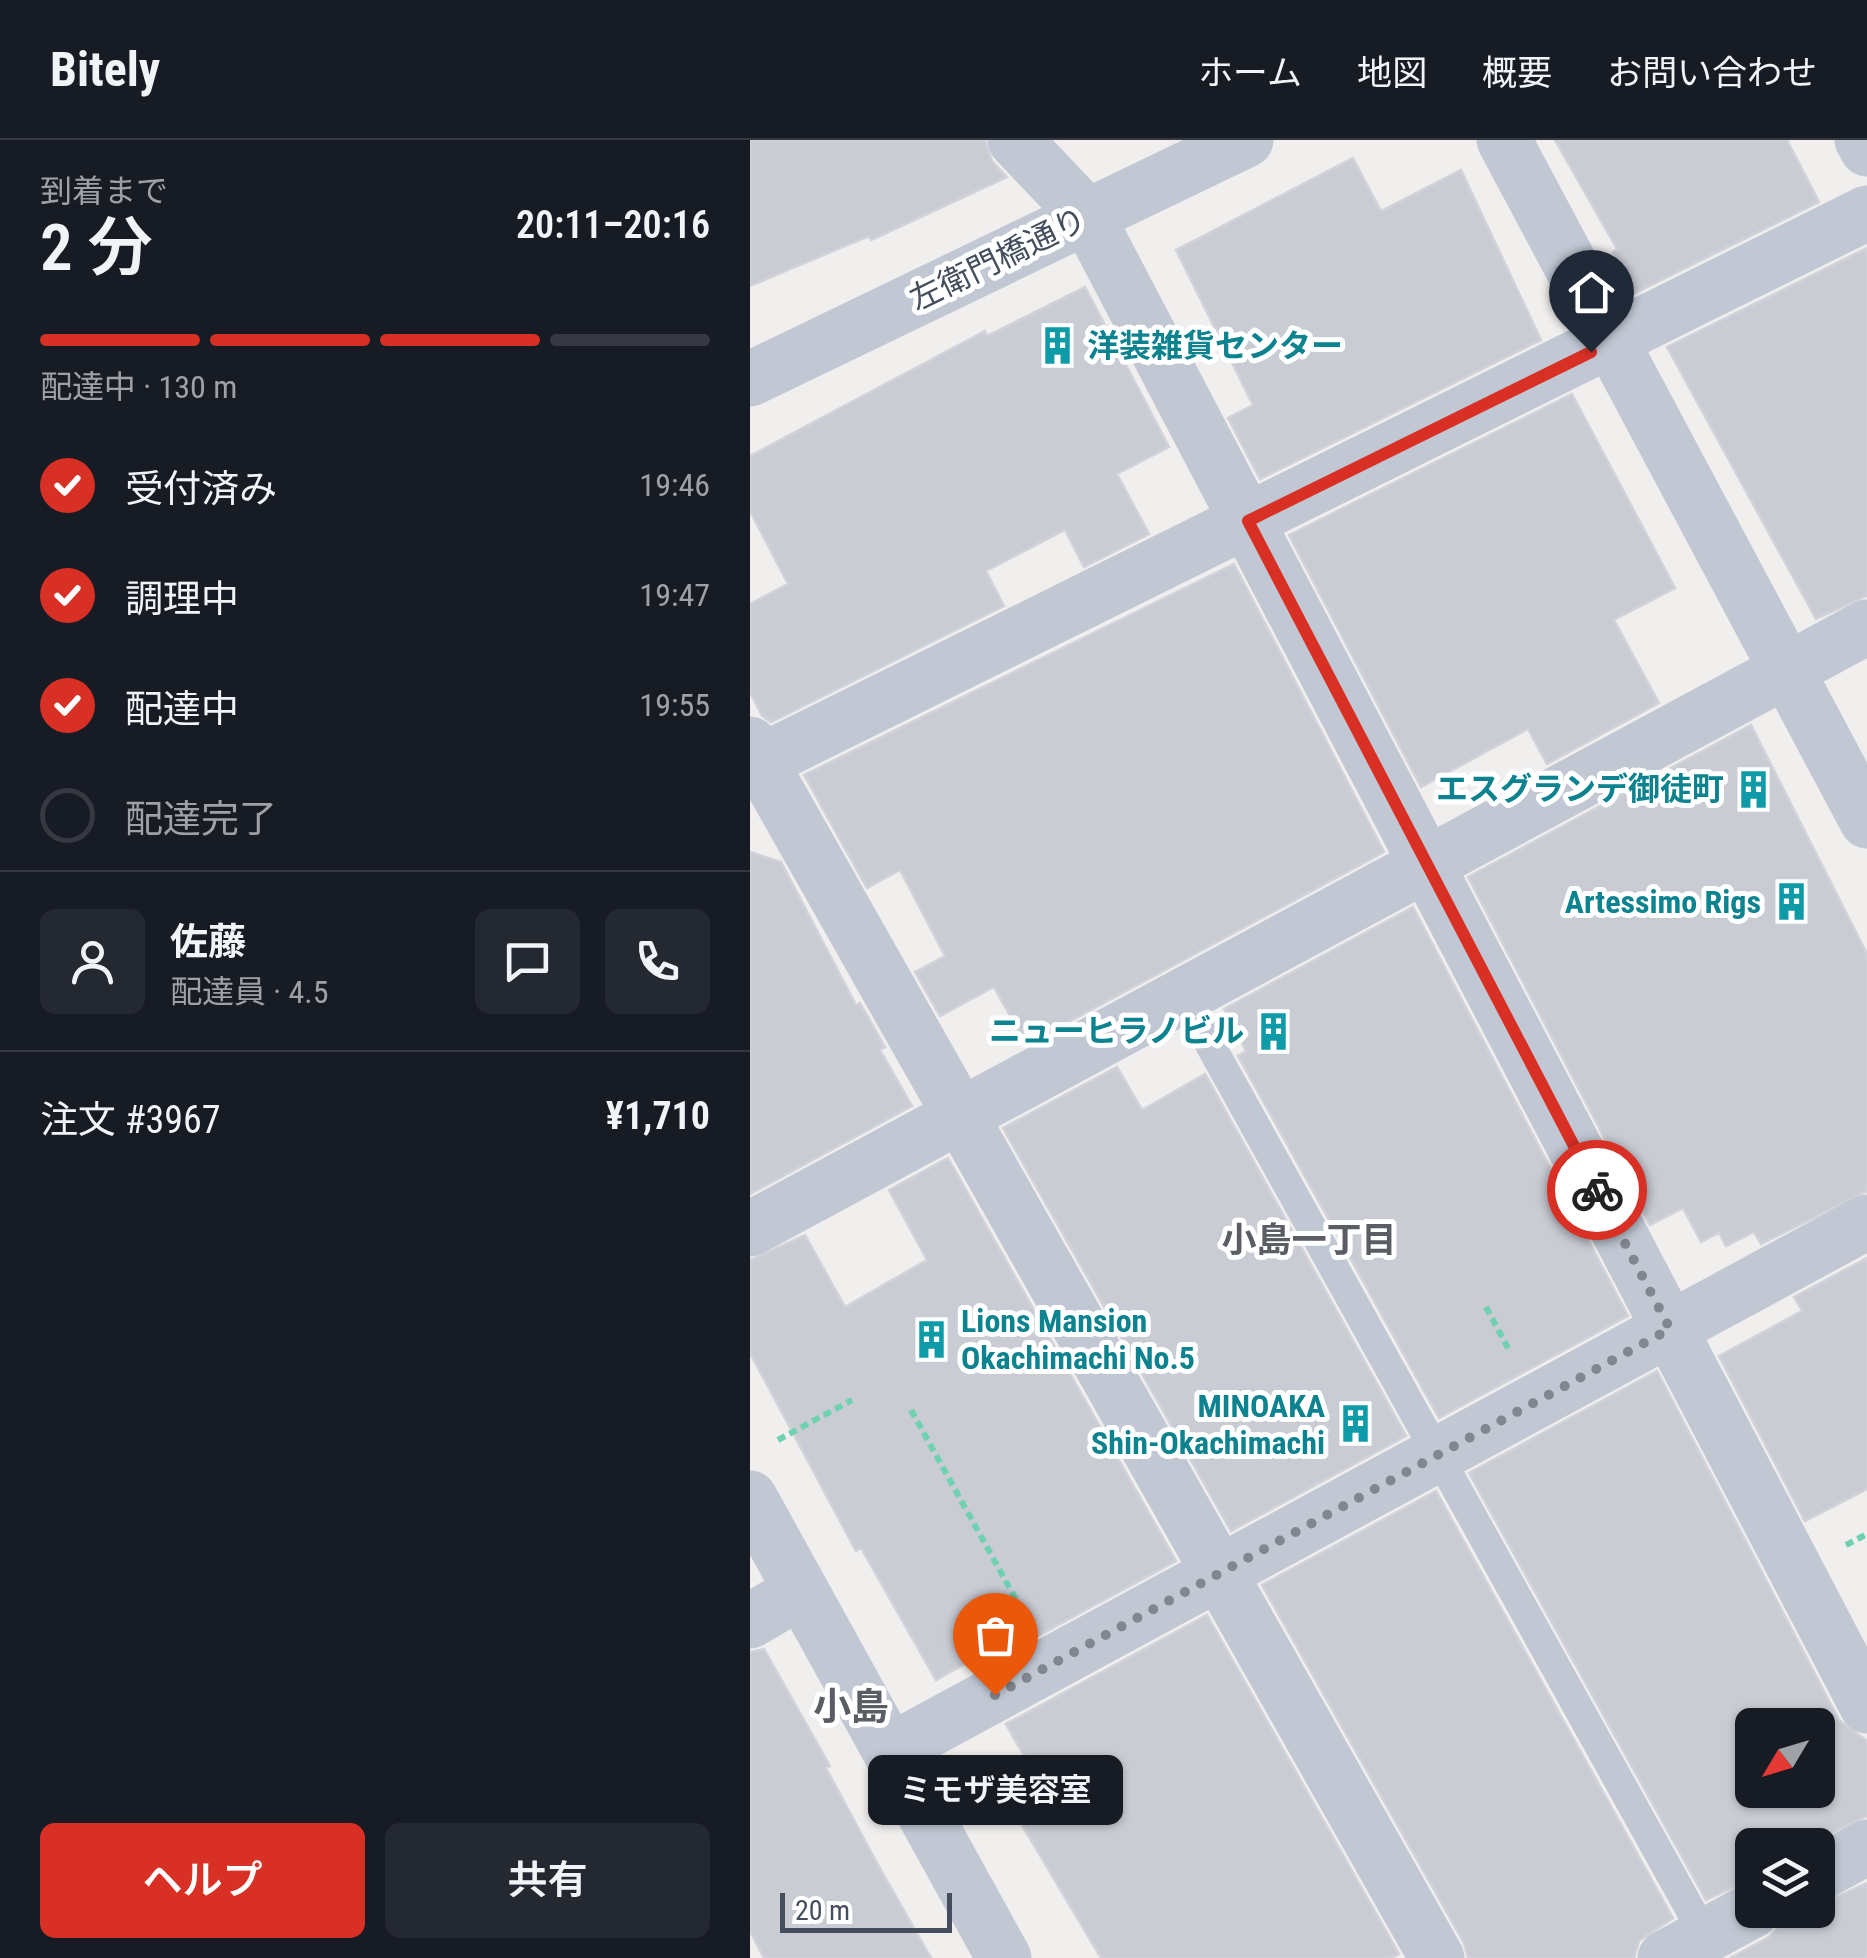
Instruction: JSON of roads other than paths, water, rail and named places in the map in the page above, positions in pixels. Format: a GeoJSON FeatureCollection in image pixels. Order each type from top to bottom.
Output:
{"type":"FeatureCollection","features":[{"type":"Feature","properties":{"kind":"street"},"geometry":{"type":"LineString","coordinates":[[1014,140],[1087,216],[1867,1706]]}},
{"type":"Feature","properties":{"kind":"street","name":"左衛門橋通り"},"geometry":{"type":"LineString","coordinates":[[750,378],[1246,140]]}},
{"type":"Feature","properties":{"kind":"street"},"geometry":{"type":"LineString","coordinates":[[1504,140],[1867,821]]}},
{"type":"Feature","properties":{"kind":"street"},"geometry":{"type":"LineString","coordinates":[[1862,140],[1867,148]]}},
{"type":"Feature","properties":{"kind":"street"},"geometry":{"type":"LineString","coordinates":[[1437,1958],[961,1116],[753,757],[1248,521],[1867,213]]}},
{"type":"Feature","properties":{"kind":"street"},"geometry":{"type":"LineString","coordinates":[[750,1229],[1867,627]]}},
{"type":"Feature","properties":{"kind":"street"},"geometry":{"type":"LineString","coordinates":[[890,1752],[1867,1222]]}},
{"type":"Feature","properties":{"kind":"street"},"geometry":{"type":"LineString","coordinates":[[750,1498],[1004,1958]]}},
{"type":"Feature","properties":{"kind":"street"},"geometry":{"type":"LineString","coordinates":[[750,1621],[801,1591]]}},
{"type":"Feature","properties":{"kind":"street"},"geometry":{"type":"LineString","coordinates":[[1835,1865],[1867,1847]]}},
{"type":"Feature","properties":{"kind":"street"},"geometry":{"type":"LineString","coordinates":[[1685,1947],[1735,1919]]}},
{"type":"Feature","properties":{"kind":"lane"},"geometry":{"type":"LineString","coordinates":[[1182,996],[1437,1456],[1685,1947]]}},
{"type":"Feature","properties":{"kind":"place","name":"洋装雑貨センター"},"geometry":{"type":"Point","coordinates":[1057,346]}},
{"type":"Feature","properties":{"kind":"place","name":"エスグランデ御徒町"},"geometry":{"type":"Point","coordinates":[1754,789]}},
{"type":"Feature","properties":{"kind":"place","name":"Artessimo Rigs"},"geometry":{"type":"Point","coordinates":[1791,902]}},
{"type":"Feature","properties":{"kind":"place","name":"ニューヒラノビル"},"geometry":{"type":"Point","coordinates":[1274,1031]}},
{"type":"Feature","properties":{"kind":"place","name":"Lions Mansion Okachimachi No.5"},"geometry":{"type":"Point","coordinates":[931,1339]}},
{"type":"Feature","properties":{"kind":"place","name":"MINOAKA Shin-Okachimachi"},"geometry":{"type":"Point","coordinates":[1355,1424]}},
{"type":"Feature","properties":{"kind":"place","name":"ミモザ美容室"},"geometry":{"type":"Point","coordinates":[995,1695]}},
{"type":"Feature","properties":{"kind":"district","name":"小島一丁目"},"geometry":{"type":"Point","coordinates":[1309,1240]}},
{"type":"Feature","properties":{"kind":"district","name":"小島"},"geometry":{"type":"Point","coordinates":[851,1707]}}]}
